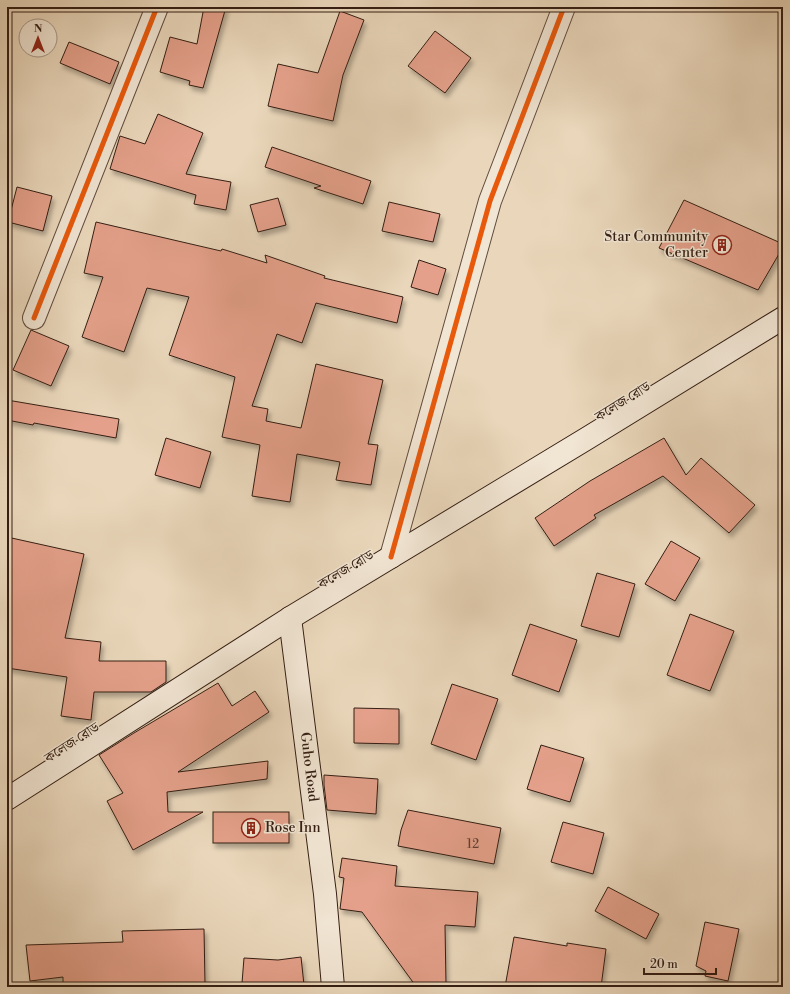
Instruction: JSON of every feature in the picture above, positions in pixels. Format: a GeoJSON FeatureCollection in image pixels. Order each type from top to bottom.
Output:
{"type":"FeatureCollection","features":[{"type":"Feature","properties":{"kind":"main road"},"geometry":{"type":"LineString","coordinates":[[34,318],[157,7]]}},
{"type":"Feature","properties":{"kind":"main road"},"geometry":{"type":"LineString","coordinates":[[391,557],[490,201],[564,7]]}},
{"type":"Feature","properties":{"kind":"main road","name":"কলেজ রোড"},"geometry":{"type":"LineString","coordinates":[[7,798],[290,618],[783,318]]}},
{"type":"Feature","properties":{"kind":"main road","name":"Guho Road"},"geometry":{"type":"LineString","coordinates":[[290,618],[325,894],[333,987]]}},
{"type":"Feature","properties":{"kind":"building"},"geometry":{"type":"Polygon","coordinates":[[[204,7],[226,7],[203,88],[189,85],[190,81],[160,72],[170,37],[197,44],[204,7]]]}},
{"type":"Feature","properties":{"kind":"building"},"geometry":{"type":"Polygon","coordinates":[[[340,11],[364,20],[343,75],[333,121],[268,106],[278,64],[318,73],[340,11]]]}},
{"type":"Feature","properties":{"kind":"building"},"geometry":{"type":"Polygon","coordinates":[[[435,31],[471,58],[445,93],[408,66],[435,31]]]}},
{"type":"Feature","properties":{"kind":"building"},"geometry":{"type":"Polygon","coordinates":[[[69,42],[119,62],[110,84],[60,63],[69,42]]]}},
{"type":"Feature","properties":{"kind":"building"},"geometry":{"type":"Polygon","coordinates":[[[158,114],[203,133],[186,174],[231,182],[226,210],[194,204],[196,195],[110,169],[120,136],[145,144],[158,114]]]}},
{"type":"Feature","properties":{"kind":"building"},"geometry":{"type":"Polygon","coordinates":[[[272,147],[371,181],[363,204],[314,188],[321,186],[265,167],[272,147]]]}},
{"type":"Feature","properties":{"kind":"building"},"geometry":{"type":"Polygon","coordinates":[[[17,187],[52,196],[43,231],[8,222],[17,187]]]}},
{"type":"Feature","properties":{"kind":"building"},"geometry":{"type":"Polygon","coordinates":[[[278,198],[286,225],[258,232],[250,205],[278,198]]]}},
{"type":"Feature","properties":{"kind":"building","name":"Star Community Center"},"geometry":{"type":"Polygon","coordinates":[[[684,200],[783,244],[783,247],[758,290],[659,248],[684,200]]]}},
{"type":"Feature","properties":{"kind":"building"},"geometry":{"type":"Polygon","coordinates":[[[389,202],[440,214],[433,242],[382,231],[389,202]]]}},
{"type":"Feature","properties":{"kind":"building"},"geometry":{"type":"Polygon","coordinates":[[[96,222],[221,251],[222,249],[267,263],[265,255],[325,276],[324,278],[403,297],[397,323],[316,303],[302,343],[277,334],[252,406],[268,409],[266,421],[301,428],[316,364],[383,380],[368,444],[378,445],[371,485],[336,480],[340,462],[297,454],[290,502],[252,496],[260,445],[222,437],[235,377],[169,355],[189,297],[147,288],[124,352],[82,337],[103,277],[84,273],[96,222]]]}},
{"type":"Feature","properties":{"kind":"building"},"geometry":{"type":"Polygon","coordinates":[[[419,260],[446,269],[438,295],[411,287],[419,260]]]}},
{"type":"Feature","properties":{"kind":"building"},"geometry":{"type":"Polygon","coordinates":[[[31,330],[69,346],[51,386],[13,370],[31,330]]]}},
{"type":"Feature","properties":{"kind":"building"},"geometry":{"type":"Polygon","coordinates":[[[7,400],[119,419],[116,438],[34,423],[33,425],[7,420],[7,400]]]}},
{"type":"Feature","properties":{"kind":"building"},"geometry":{"type":"Polygon","coordinates":[[[166,438],[211,452],[200,488],[155,475],[166,438]]]}},
{"type":"Feature","properties":{"kind":"building"},"geometry":{"type":"Polygon","coordinates":[[[664,438],[686,475],[701,458],[755,505],[729,533],[663,476],[594,515],[596,518],[554,546],[535,518],[590,481],[664,438]]]}},
{"type":"Feature","properties":{"kind":"building"},"geometry":{"type":"Polygon","coordinates":[[[7,537],[84,554],[65,638],[101,642],[99,661],[166,661],[166,682],[151,692],[94,692],[91,720],[61,716],[67,677],[7,668],[7,537]]]}},
{"type":"Feature","properties":{"kind":"building"},"geometry":{"type":"Polygon","coordinates":[[[671,541],[700,558],[675,601],[645,584],[671,541]]]}},
{"type":"Feature","properties":{"kind":"building"},"geometry":{"type":"Polygon","coordinates":[[[597,573],[635,584],[619,637],[581,626],[597,573]]]}},
{"type":"Feature","properties":{"kind":"building"},"geometry":{"type":"Polygon","coordinates":[[[690,614],[734,631],[710,691],[667,675],[690,614]]]}},
{"type":"Feature","properties":{"kind":"building"},"geometry":{"type":"Polygon","coordinates":[[[530,624],[577,640],[559,692],[512,675],[530,624]]]}},
{"type":"Feature","properties":{"kind":"building"},"geometry":{"type":"Polygon","coordinates":[[[218,683],[232,706],[255,691],[269,712],[178,772],[268,761],[267,779],[167,792],[168,812],[203,812],[133,850],[107,801],[123,793],[99,755],[218,683]]]}},
{"type":"Feature","properties":{"kind":"building"},"geometry":{"type":"Polygon","coordinates":[[[452,684],[498,699],[476,760],[431,744],[452,684]]]}},
{"type":"Feature","properties":{"kind":"building"},"geometry":{"type":"Polygon","coordinates":[[[354,708],[399,709],[399,744],[354,743],[354,708]]]}},
{"type":"Feature","properties":{"kind":"building"},"geometry":{"type":"Polygon","coordinates":[[[541,745],[584,758],[570,802],[527,789],[541,745]]]}},
{"type":"Feature","properties":{"kind":"building"},"geometry":{"type":"Polygon","coordinates":[[[324,775],[378,779],[376,814],[327,810],[324,775]]]}},
{"type":"Feature","properties":{"kind":"building"},"geometry":{"type":"Polygon","coordinates":[[[408,810],[501,828],[494,864],[398,846],[401,830],[408,810]]]}},
{"type":"Feature","properties":{"kind":"building","name":"Rose Inn"},"geometry":{"type":"Polygon","coordinates":[[[213,812],[289,812],[289,843],[213,843],[213,812]]]}},
{"type":"Feature","properties":{"kind":"building"},"geometry":{"type":"Polygon","coordinates":[[[563,822],[604,833],[593,874],[551,862],[563,822]]]}},
{"type":"Feature","properties":{"kind":"building"},"geometry":{"type":"Polygon","coordinates":[[[342,858],[397,866],[395,886],[478,892],[475,927],[445,925],[446,984],[415,985],[362,912],[340,909],[344,878],[339,877],[342,858]]]}},
{"type":"Feature","properties":{"kind":"building"},"geometry":{"type":"Polygon","coordinates":[[[608,887],[659,914],[646,939],[595,911],[608,887]]]}},
{"type":"Feature","properties":{"kind":"building"},"geometry":{"type":"Polygon","coordinates":[[[705,922],[739,929],[728,981],[705,976],[706,971],[696,966],[705,922]]]}},
{"type":"Feature","properties":{"kind":"building"},"geometry":{"type":"Polygon","coordinates":[[[204,929],[205,984],[63,987],[63,977],[30,981],[26,945],[123,942],[122,931],[204,929]]]}},
{"type":"Feature","properties":{"kind":"building"},"geometry":{"type":"Polygon","coordinates":[[[514,937],[567,946],[567,943],[606,949],[601,987],[505,987],[514,937]]]}},
{"type":"Feature","properties":{"kind":"building"},"geometry":{"type":"Polygon","coordinates":[[[301,957],[304,985],[281,987],[242,983],[244,958],[278,960],[301,957]]]}},
{"type":"Feature","properties":{"kind":"cycle path"},"geometry":{"type":"LineString","coordinates":[[34,318],[157,7]]}},
{"type":"Feature","properties":{"kind":"cycle path"},"geometry":{"type":"LineString","coordinates":[[391,557],[490,201],[564,7]]}},
{"type":"Feature","properties":{"kind":"place","name":"Star Community Center"},"geometry":{"type":"Point","coordinates":[722,245]}},
{"type":"Feature","properties":{"kind":"place","name":"Rose Inn"},"geometry":{"type":"Point","coordinates":[251,828]}}]}
